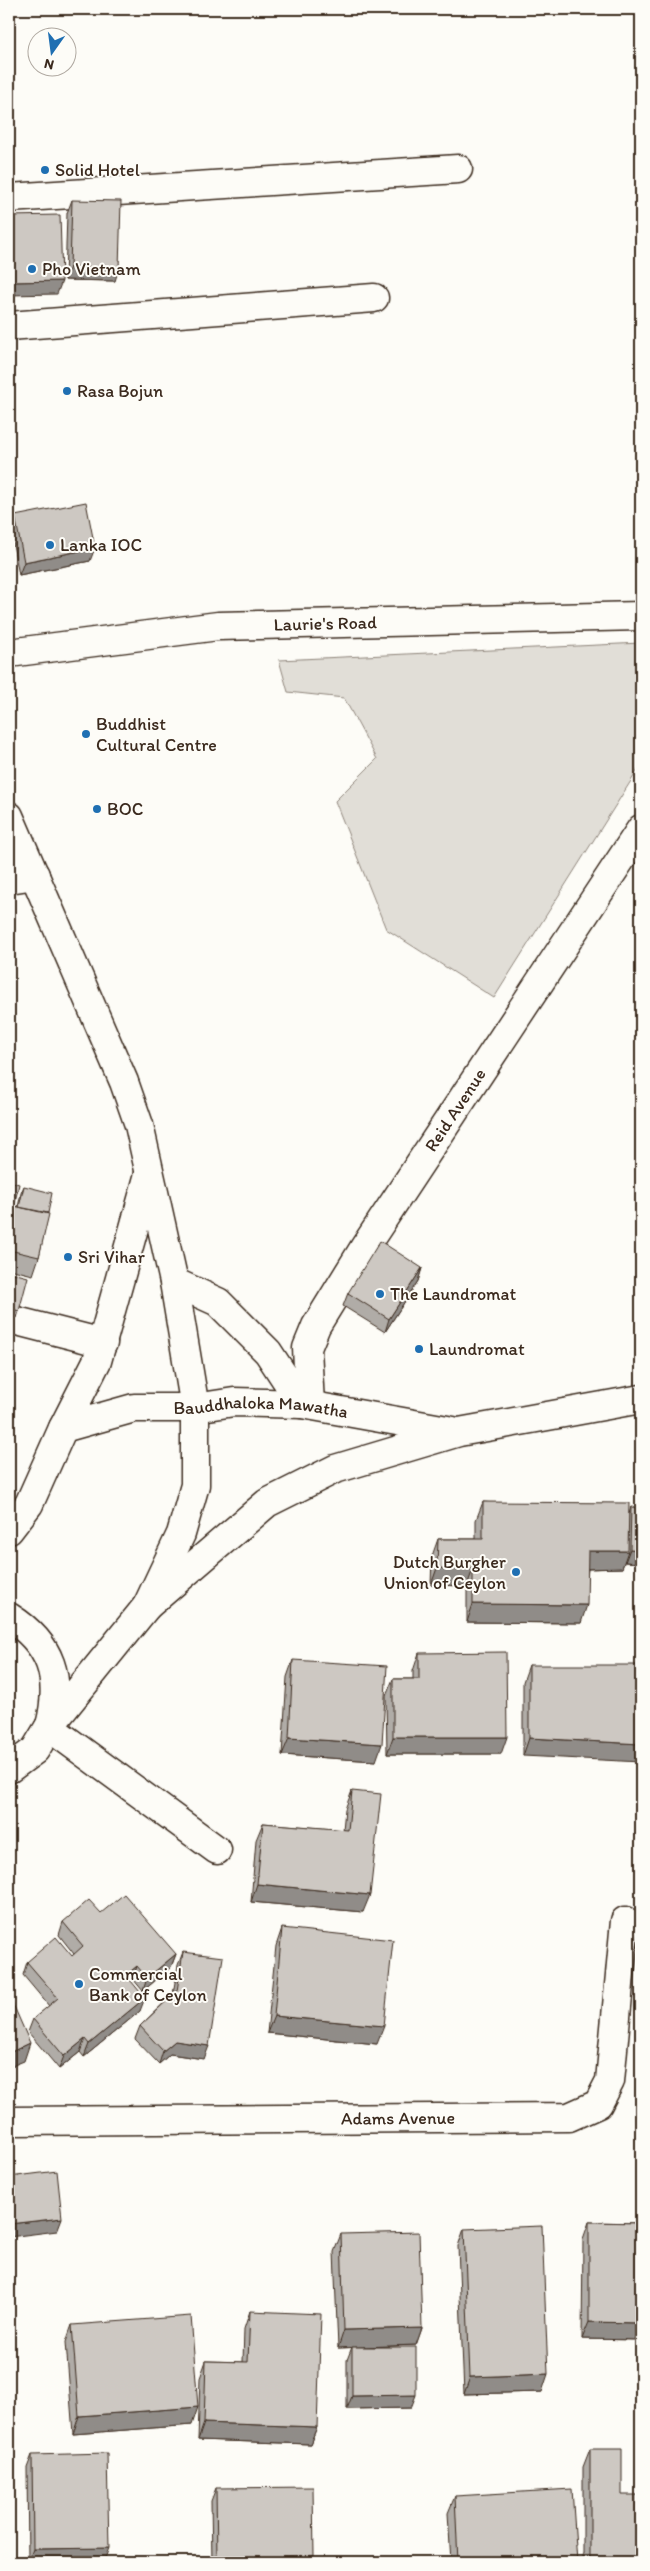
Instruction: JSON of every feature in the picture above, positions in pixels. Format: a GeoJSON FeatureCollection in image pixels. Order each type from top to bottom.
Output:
{"type":"FeatureCollection","features":[{"type":"Feature","properties":{"kind":"main road"},"geometry":{"type":"LineString","coordinates":[[9,198],[458,169]]}},
{"type":"Feature","properties":{"kind":"main road"},"geometry":{"type":"LineString","coordinates":[[9,326],[374,298]]}},
{"type":"Feature","properties":{"kind":"main road","name":"Laurie's Road"},"geometry":{"type":"LineString","coordinates":[[9,653],[218,626],[641,616]]}},
{"type":"Feature","properties":{"kind":"main road"},"geometry":{"type":"LineString","coordinates":[[9,816],[22,877],[124,1082],[139,1124],[174,1282],[195,1408],[195,1485],[181,1534],[147,1606],[49,1727],[35,1750],[11,1769]]}},
{"type":"Feature","properties":{"kind":"main road","name":"Reid Avenue"},"geometry":{"type":"LineString","coordinates":[[306,1404],[307,1348],[316,1326],[364,1248],[641,829]]}},
{"type":"Feature","properties":{"kind":"main road"},"geometry":{"type":"LineString","coordinates":[[9,1530],[29,1504],[63,1428],[97,1361],[150,1169]]}},
{"type":"Feature","properties":{"kind":"main road"},"geometry":{"type":"LineString","coordinates":[[174,1282],[218,1302],[268,1352],[306,1404]]}},
{"type":"Feature","properties":{"kind":"main road"},"geometry":{"type":"LineString","coordinates":[[9,1319],[103,1343]]}},
{"type":"Feature","properties":{"kind":"main road","name":"Bauddhaloka Mawatha"},"geometry":{"type":"LineString","coordinates":[[147,1606],[267,1503],[334,1469],[459,1432],[641,1399]]}},
{"type":"Feature","properties":{"kind":"main road","name":"Bauddhaloka Mawatha"},"geometry":{"type":"LineString","coordinates":[[63,1428],[134,1408],[195,1408],[234,1402],[306,1404],[459,1432]]}},
{"type":"Feature","properties":{"kind":"main road"},"geometry":{"type":"LineString","coordinates":[[9,1617],[26,1628],[43,1649],[54,1674],[56,1701],[49,1727]]}},
{"type":"Feature","properties":{"kind":"main road"},"geometry":{"type":"LineString","coordinates":[[49,1727],[217,1850]]}},
{"type":"Feature","properties":{"kind":"main road","name":"Adams Avenue"},"geometry":{"type":"LineString","coordinates":[[9,2121],[569,2117],[598,2104],[610,2081],[625,1922]]}},
{"type":"Feature","properties":{"kind":"shaded area"},"geometry":{"type":"Polygon","coordinates":[[[641,643],[641,765],[494,998],[386,929],[335,801],[377,759],[344,698],[288,692],[279,660],[641,643]]]}},
{"type":"Feature","properties":{"kind":"building"},"geometry":{"type":"Polygon","coordinates":[[[72,200],[121,201],[119,268],[70,267],[72,200]]]}},
{"type":"Feature","properties":{"kind":"building"},"geometry":{"type":"Polygon","coordinates":[[[60,215],[62,281],[9,282],[9,216],[60,215]]]}},
{"type":"Feature","properties":{"kind":"building","name":"Lanka IOC"},"geometry":{"type":"Polygon","coordinates":[[[86,502],[95,548],[24,562],[15,516],[86,502]]]}},
{"type":"Feature","properties":{"kind":"building"},"geometry":{"type":"Polygon","coordinates":[[[9,1181],[19,1184],[14,1206],[49,1214],[39,1257],[9,1250],[9,1181]]]}},
{"type":"Feature","properties":{"kind":"building"},"geometry":{"type":"Polygon","coordinates":[[[24,1186],[52,1193],[48,1213],[19,1207],[24,1186]]]}},
{"type":"Feature","properties":{"kind":"building","name":"The Laundromat"},"geometry":{"type":"Polygon","coordinates":[[[380,1241],[422,1268],[389,1319],[348,1293],[380,1241]]]}},
{"type":"Feature","properties":{"kind":"building"},"geometry":{"type":"Polygon","coordinates":[[[9,1272],[28,1277],[19,1311],[9,1308],[9,1272]]]}},
{"type":"Feature","properties":{"kind":"building"},"geometry":{"type":"Polygon","coordinates":[[[483,1502],[629,1503],[628,1551],[588,1551],[587,1605],[473,1604],[473,1569],[437,1568],[438,1539],[483,1539],[483,1502]]]}},
{"type":"Feature","properties":{"kind":"building"},"geometry":{"type":"Polygon","coordinates":[[[631,1507],[641,1508],[641,1550],[630,1549],[631,1507]]]}},
{"type":"Feature","properties":{"kind":"building"},"geometry":{"type":"Polygon","coordinates":[[[506,1652],[507,1737],[393,1737],[393,1679],[419,1679],[419,1653],[506,1652]]]}},
{"type":"Feature","properties":{"kind":"building"},"geometry":{"type":"Polygon","coordinates":[[[293,1660],[387,1666],[382,1744],[289,1738],[293,1660]]]}},
{"type":"Feature","properties":{"kind":"building"},"geometry":{"type":"Polygon","coordinates":[[[529,1665],[637,1665],[638,1691],[641,1691],[641,1744],[529,1738],[529,1665]]]}},
{"type":"Feature","properties":{"kind":"building"},"geometry":{"type":"Polygon","coordinates":[[[352,1791],[381,1794],[370,1895],[257,1884],[263,1823],[348,1830],[352,1791]]]}},
{"type":"Feature","properties":{"kind":"building","name":"Commercial Bank of Ceylon"},"geometry":{"type":"Polygon","coordinates":[[[124,1894],[176,1954],[147,1978],[137,1966],[126,1975],[145,1998],[89,2044],[85,2039],[64,2056],[33,2019],[58,1998],[27,1962],[56,1937],[72,1956],[83,1946],[63,1922],[89,1900],[101,1913],[124,1894]]]}},
{"type":"Feature","properties":{"kind":"building"},"geometry":{"type":"Polygon","coordinates":[[[282,1928],[393,1940],[384,2026],[274,2016],[282,1928]]]}},
{"type":"Feature","properties":{"kind":"building"},"geometry":{"type":"Polygon","coordinates":[[[183,1952],[223,1957],[209,2046],[175,2041],[163,2051],[140,2026],[177,1991],[183,1952]]]}},
{"type":"Feature","properties":{"kind":"building"},"geometry":{"type":"Polygon","coordinates":[[[9,1995],[30,2043],[9,2053],[9,1995]]]}},
{"type":"Feature","properties":{"kind":"building"},"geometry":{"type":"Polygon","coordinates":[[[57,2171],[62,2218],[9,2224],[9,2177],[57,2171]]]}},
{"type":"Feature","properties":{"kind":"building"},"geometry":{"type":"Polygon","coordinates":[[[589,2222],[641,2223],[641,2323],[589,2322],[589,2222]]]}},
{"type":"Feature","properties":{"kind":"building"},"geometry":{"type":"Polygon","coordinates":[[[542,2226],[548,2374],[470,2377],[464,2229],[542,2226]]]}},
{"type":"Feature","properties":{"kind":"building"},"geometry":{"type":"Polygon","coordinates":[[[419,2232],[422,2328],[344,2330],[341,2234],[419,2232]]]}},
{"type":"Feature","properties":{"kind":"building"},"geometry":{"type":"Polygon","coordinates":[[[250,2311],[321,2314],[317,2427],[204,2423],[206,2361],[248,2362],[250,2311]]]}},
{"type":"Feature","properties":{"kind":"building"},"geometry":{"type":"Polygon","coordinates":[[[191,2316],[198,2407],[79,2416],[72,2325],[191,2316]]]}},
{"type":"Feature","properties":{"kind":"building"},"geometry":{"type":"Polygon","coordinates":[[[352,2347],[416,2347],[416,2395],[352,2396],[352,2347]]]}},
{"type":"Feature","properties":{"kind":"building"},"geometry":{"type":"Polygon","coordinates":[[[590,2449],[622,2449],[622,2495],[641,2495],[641,2562],[590,2562],[590,2449]]]}},
{"type":"Feature","properties":{"kind":"building"},"geometry":{"type":"Polygon","coordinates":[[[107,2453],[109,2548],[33,2549],[32,2455],[107,2453]]]}},
{"type":"Feature","properties":{"kind":"building"},"geometry":{"type":"Polygon","coordinates":[[[313,2487],[314,2556],[217,2558],[216,2488],[313,2487]]]}},
{"type":"Feature","properties":{"kind":"building"},"geometry":{"type":"Polygon","coordinates":[[[572,2489],[577,2562],[458,2562],[455,2496],[572,2489]]]}},
{"type":"Feature","properties":{"kind":"place","name":"Solid Hotel"},"geometry":{"type":"Point","coordinates":[45,170]}},
{"type":"Feature","properties":{"kind":"place","name":"Pho Vietnam"},"geometry":{"type":"Point","coordinates":[32,269]}},
{"type":"Feature","properties":{"kind":"place","name":"Rasa Bojun"},"geometry":{"type":"Point","coordinates":[67,391]}},
{"type":"Feature","properties":{"kind":"place","name":"Lanka IOC"},"geometry":{"type":"Point","coordinates":[50,545]}},
{"type":"Feature","properties":{"kind":"place","name":"Buddhist Cultural Centre"},"geometry":{"type":"Point","coordinates":[86,734]}},
{"type":"Feature","properties":{"kind":"place","name":"BOC"},"geometry":{"type":"Point","coordinates":[97,809]}},
{"type":"Feature","properties":{"kind":"place","name":"Sri Vihar"},"geometry":{"type":"Point","coordinates":[68,1257]}},
{"type":"Feature","properties":{"kind":"place","name":"The Laundromat"},"geometry":{"type":"Point","coordinates":[380,1294]}},
{"type":"Feature","properties":{"kind":"place","name":"Laundromat"},"geometry":{"type":"Point","coordinates":[419,1349]}},
{"type":"Feature","properties":{"kind":"place","name":"Dutch Burgher Union of Ceylon"},"geometry":{"type":"Point","coordinates":[516,1572]}},
{"type":"Feature","properties":{"kind":"place","name":"Commercial Bank of Ceylon"},"geometry":{"type":"Point","coordinates":[79,1984]}}]}
